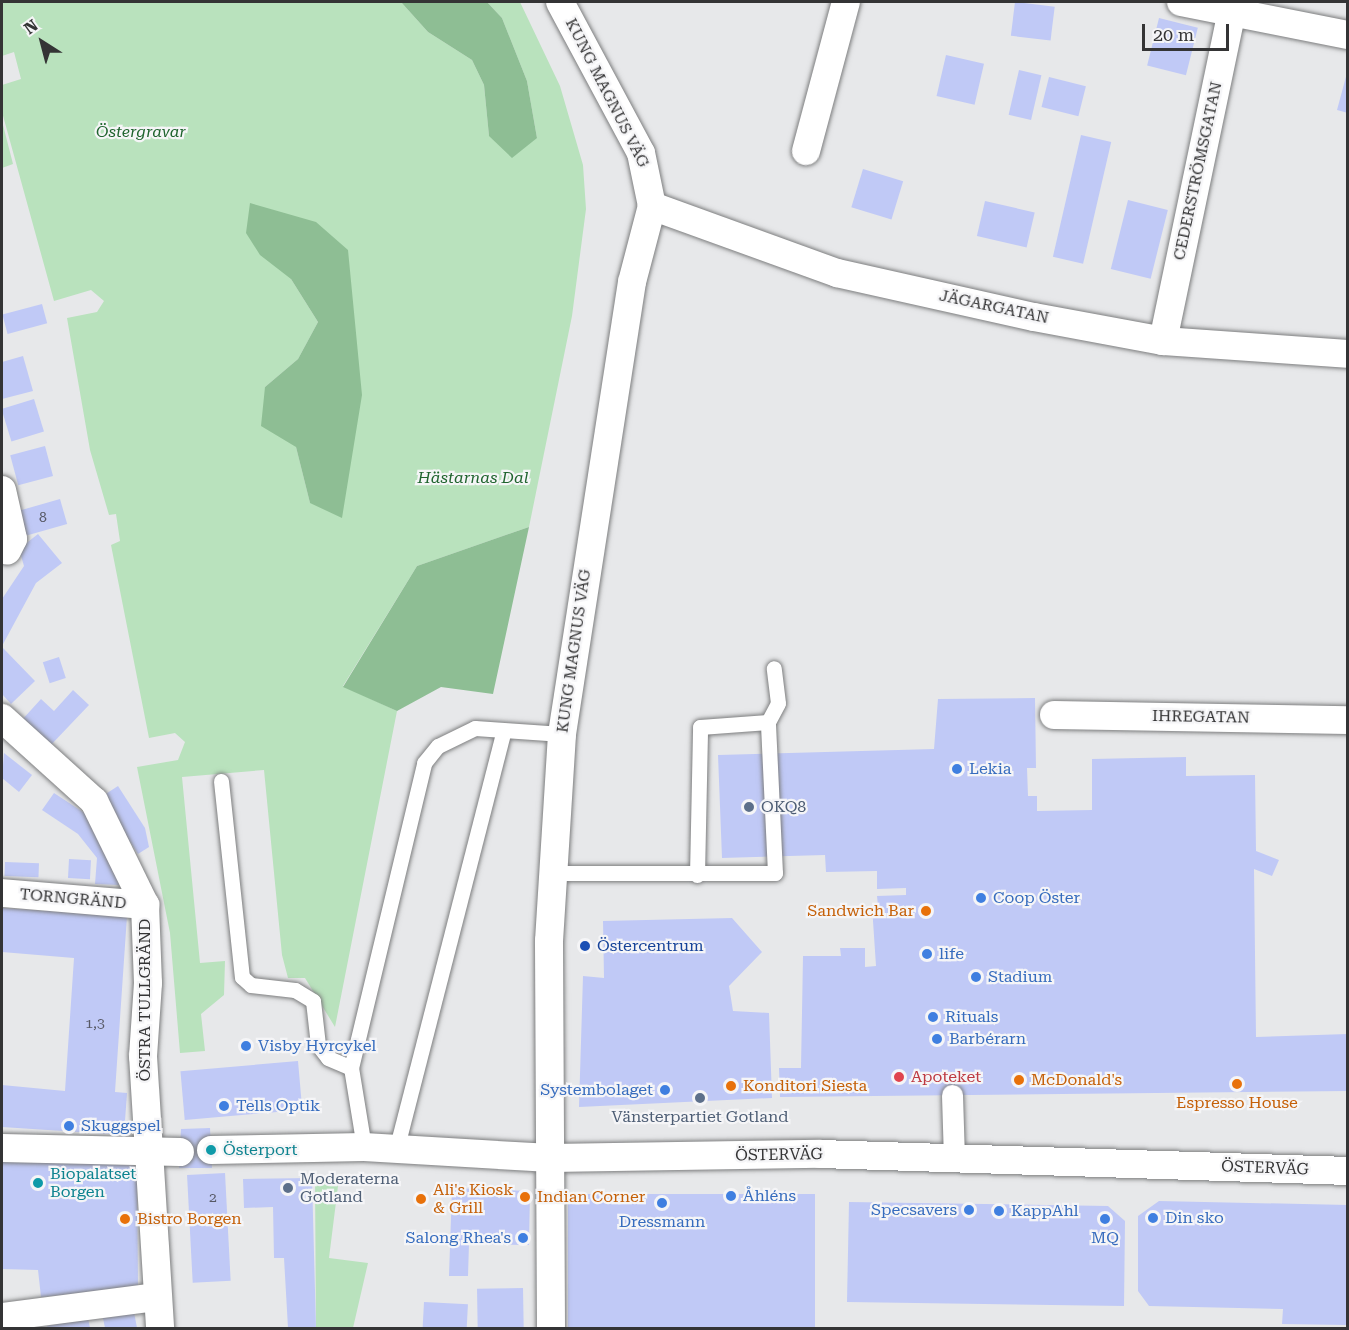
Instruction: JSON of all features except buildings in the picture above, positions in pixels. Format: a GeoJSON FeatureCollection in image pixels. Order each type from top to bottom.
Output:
{"type":"FeatureCollection","features":[{"type":"Feature","properties":{"kind":"street","name":"KUNG MAGNUS VÄG"},"geometry":{"type":"LineString","coordinates":[[551,1329],[551,873],[562,734],[632,282],[652,206],[641,153],[560,2]]}},
{"type":"Feature","properties":{"kind":"street"},"geometry":{"type":"LineString","coordinates":[[806,151],[846,2]]}},
{"type":"Feature","properties":{"kind":"street"},"geometry":{"type":"LineString","coordinates":[[1181,2],[1233,6],[1347,36]]}},
{"type":"Feature","properties":{"kind":"street","name":"CEDERSTRÖMSGATAN"},"geometry":{"type":"LineString","coordinates":[[1163,341],[1233,6]]}},
{"type":"Feature","properties":{"kind":"street","name":"JÄGARGATAN"},"geometry":{"type":"LineString","coordinates":[[652,206],[837,273],[1163,341],[1347,354]]}},
{"type":"Feature","properties":{"kind":"street"},"geometry":{"type":"LineString","coordinates":[[2,490],[13,539],[7,551]]}},
{"type":"Feature","properties":{"kind":"street","name":"IHREGATAN"},"geometry":{"type":"LineString","coordinates":[[1054,715],[1347,720]]}},
{"type":"Feature","properties":{"kind":"street","name":"ÖSTRA TULLGRÄND"},"geometry":{"type":"LineString","coordinates":[[2,718],[94,801],[145,905],[148,983],[143,1056],[160,1329]]}},
{"type":"Feature","properties":{"kind":"street","name":"TORNGRÄND"},"geometry":{"type":"LineString","coordinates":[[2,892],[145,905]]}},
{"type":"Feature","properties":{"kind":"street"},"geometry":{"type":"LineString","coordinates":[[952,1095],[954,1158]]}},
{"type":"Feature","properties":{"kind":"street","name":"ÖSTERVÄG"},"geometry":{"type":"LineString","coordinates":[[211,1150],[364,1147],[551,1158],[820,1154],[1347,1171]]}},
{"type":"Feature","properties":{"kind":"street"},"geometry":{"type":"LineString","coordinates":[[2,1148],[150,1155],[180,1152]]}},
{"type":"Feature","properties":{"kind":"street"},"geometry":{"type":"LineString","coordinates":[[2,1317],[157,1297]]}},
{"type":"Feature","properties":{"kind":"lane"},"geometry":{"type":"LineString","coordinates":[[551,873],[697,875],[775,873],[768,722],[778,703],[774,668]]}},
{"type":"Feature","properties":{"kind":"lane"},"geometry":{"type":"LineString","coordinates":[[697,875],[700,727],[768,722]]}},
{"type":"Feature","properties":{"kind":"lane"},"geometry":{"type":"LineString","coordinates":[[364,1147],[351,1068],[424,763],[456,733],[475,728],[503,732],[562,734]]}},
{"type":"Feature","properties":{"kind":"lane"},"geometry":{"type":"LineString","coordinates":[[396,1150],[503,732]]}},
{"type":"Feature","properties":{"kind":"lane"},"geometry":{"type":"LineString","coordinates":[[221,781],[242,977],[251,985],[295,990],[313,1001],[318,1045],[328,1058],[351,1068]]}},
{"type":"Feature","properties":{"kind":"green space","name":"Östergravar"},"geometry":{"type":"Polygon","coordinates":[[[2,2],[401,2],[428,32],[472,60],[484,85],[489,136],[537,138],[527,81],[502,18],[487,2],[520,2],[560,86],[583,165],[586,209],[572,316],[529,527],[417,566],[343,686],[397,711],[335,1027],[305,978],[288,978],[282,955],[264,770],[182,777],[200,963],[225,961],[224,995],[201,1014],[205,1051],[180,1053],[170,933],[137,767],[178,760],[185,742],[175,733],[149,738],[111,545],[120,541],[116,514],[109,515],[90,450],[67,318],[97,312],[104,301],[91,290],[54,301],[2,112],[2,85],[21,79],[14,52],[2,56],[2,2]],[[348,250],[291,279],[318,322],[298,359],[265,387],[296,447],[310,503],[348,250]]]}},
{"type":"Feature","properties":{"kind":"green space"},"geometry":{"type":"Polygon","coordinates":[[[401,2],[487,2],[502,18],[527,81],[537,138],[512,158],[489,136],[484,85],[472,60],[428,32],[401,2]]]}},
{"type":"Feature","properties":{"kind":"green space"},"geometry":{"type":"Polygon","coordinates":[[[2,121],[13,164],[2,168],[2,121]]]}},
{"type":"Feature","properties":{"kind":"green space"},"geometry":{"type":"Polygon","coordinates":[[[250,203],[316,222],[348,250],[362,395],[342,518],[310,503],[296,447],[261,426],[265,387],[298,359],[318,322],[291,279],[260,255],[246,233],[250,203]]]}},
{"type":"Feature","properties":{"kind":"green space"},"geometry":{"type":"Polygon","coordinates":[[[529,527],[493,694],[441,687],[397,711],[343,687],[417,566],[529,527]]]}},
{"type":"Feature","properties":{"kind":"green space"},"geometry":{"type":"Polygon","coordinates":[[[315,1177],[339,1178],[329,1258],[368,1263],[353,1328],[316,1328],[315,1177]]]}},
{"type":"Feature","properties":{"kind":"place","name":"Lekia"},"geometry":{"type":"Point","coordinates":[957,769]}},
{"type":"Feature","properties":{"kind":"place","name":"OKQ8"},"geometry":{"type":"Point","coordinates":[749,807]}},
{"type":"Feature","properties":{"kind":"place","name":"Coop Öster"},"geometry":{"type":"Point","coordinates":[981,898]}},
{"type":"Feature","properties":{"kind":"place","name":"Sandwich Bar"},"geometry":{"type":"Point","coordinates":[926,911]}},
{"type":"Feature","properties":{"kind":"place","name":"Östercentrum"},"geometry":{"type":"Point","coordinates":[585,946]}},
{"type":"Feature","properties":{"kind":"place","name":"life"},"geometry":{"type":"Point","coordinates":[927,954]}},
{"type":"Feature","properties":{"kind":"place","name":"Stadium"},"geometry":{"type":"Point","coordinates":[976,977]}},
{"type":"Feature","properties":{"kind":"place","name":"Rituals"},"geometry":{"type":"Point","coordinates":[933,1017]}},
{"type":"Feature","properties":{"kind":"place","name":"Barbérarn"},"geometry":{"type":"Point","coordinates":[937,1039]}},
{"type":"Feature","properties":{"kind":"place","name":"Visby Hyrcykel"},"geometry":{"type":"Point","coordinates":[246,1046]}},
{"type":"Feature","properties":{"kind":"place","name":"Apoteket"},"geometry":{"type":"Point","coordinates":[899,1077]}},
{"type":"Feature","properties":{"kind":"place","name":"McDonald's"},"geometry":{"type":"Point","coordinates":[1019,1080]}},
{"type":"Feature","properties":{"kind":"place","name":"Espresso House"},"geometry":{"type":"Point","coordinates":[1237,1084]}},
{"type":"Feature","properties":{"kind":"place","name":"Konditori Siesta"},"geometry":{"type":"Point","coordinates":[731,1086]}},
{"type":"Feature","properties":{"kind":"place","name":"Systembolaget"},"geometry":{"type":"Point","coordinates":[665,1090]}},
{"type":"Feature","properties":{"kind":"place","name":"Vänsterpartiet Gotland"},"geometry":{"type":"Point","coordinates":[700,1098]}},
{"type":"Feature","properties":{"kind":"place","name":"Tells Optik"},"geometry":{"type":"Point","coordinates":[224,1106]}},
{"type":"Feature","properties":{"kind":"place","name":"Skuggspel"},"geometry":{"type":"Point","coordinates":[69,1126]}},
{"type":"Feature","properties":{"kind":"place","name":"Österport"},"geometry":{"type":"Point","coordinates":[211,1150]}},
{"type":"Feature","properties":{"kind":"place","name":"Biopalatset Borgen"},"geometry":{"type":"Point","coordinates":[38,1183]}},
{"type":"Feature","properties":{"kind":"place","name":"Moderaterna Gotland"},"geometry":{"type":"Point","coordinates":[288,1188]}},
{"type":"Feature","properties":{"kind":"place","name":"Åhléns"},"geometry":{"type":"Point","coordinates":[731,1196]}},
{"type":"Feature","properties":{"kind":"place","name":"Indian Corner"},"geometry":{"type":"Point","coordinates":[525,1197]}},
{"type":"Feature","properties":{"kind":"place","name":"Ali's Kiosk & Grill"},"geometry":{"type":"Point","coordinates":[421,1199]}},
{"type":"Feature","properties":{"kind":"place","name":"Dressmann"},"geometry":{"type":"Point","coordinates":[662,1203]}},
{"type":"Feature","properties":{"kind":"place","name":"Specsavers"},"geometry":{"type":"Point","coordinates":[969,1210]}},
{"type":"Feature","properties":{"kind":"place","name":"KappAhl"},"geometry":{"type":"Point","coordinates":[999,1211]}},
{"type":"Feature","properties":{"kind":"place","name":"Din sko"},"geometry":{"type":"Point","coordinates":[1153,1218]}},
{"type":"Feature","properties":{"kind":"place","name":"Bistro Borgen"},"geometry":{"type":"Point","coordinates":[125,1219]}},
{"type":"Feature","properties":{"kind":"place","name":"MQ"},"geometry":{"type":"Point","coordinates":[1105,1219]}},
{"type":"Feature","properties":{"kind":"place","name":"Salong Rhea's"},"geometry":{"type":"Point","coordinates":[523,1238]}},
{"type":"Feature","properties":{"kind":"park label","name":"Hästarnas Dal"},"geometry":{"type":"Point","coordinates":[473,478]}}]}
